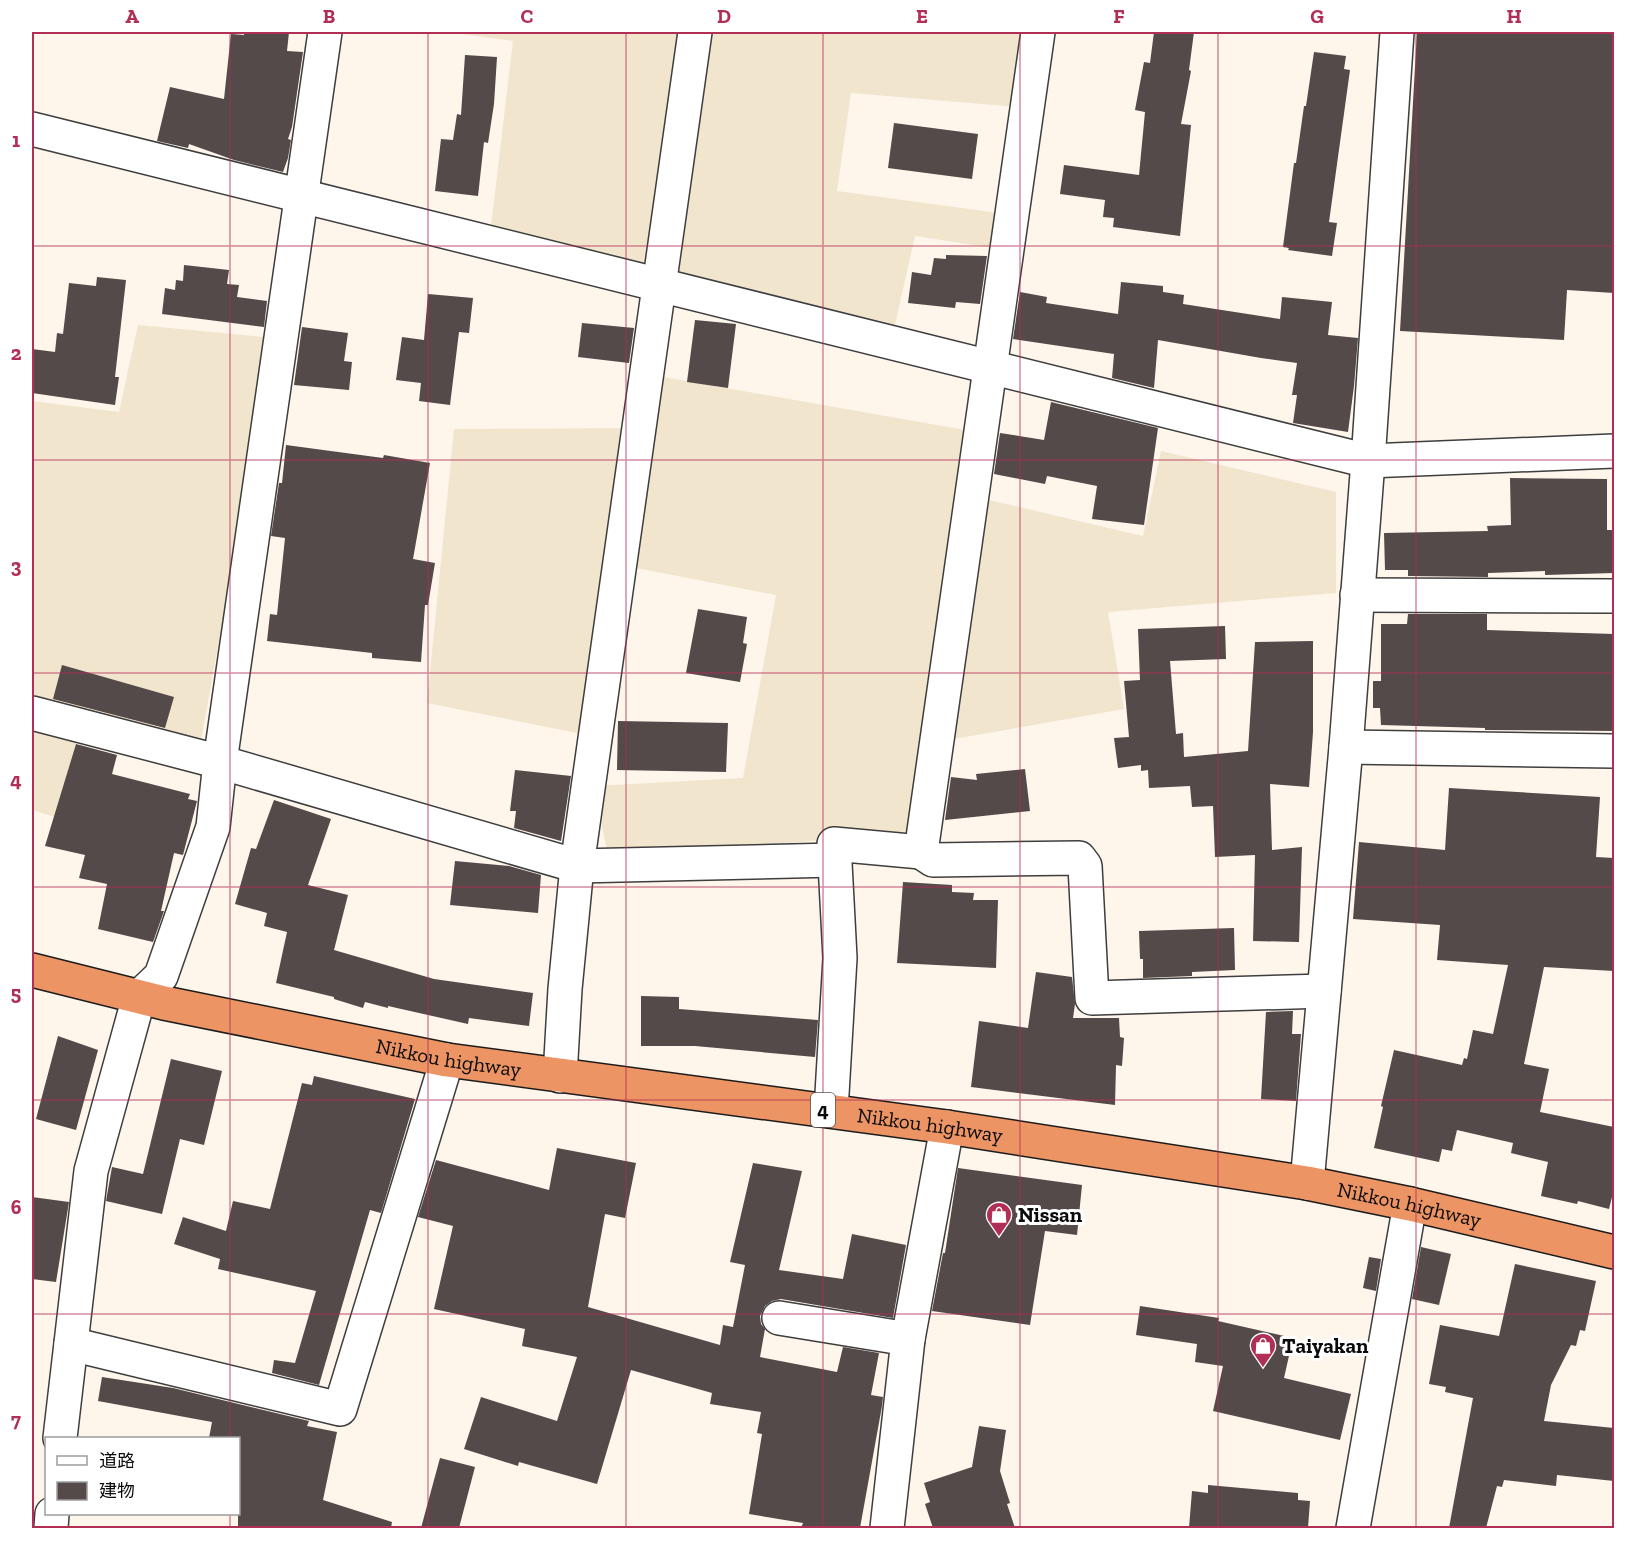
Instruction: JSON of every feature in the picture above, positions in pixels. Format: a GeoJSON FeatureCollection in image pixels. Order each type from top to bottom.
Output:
{"type":"FeatureCollection","features":[{"type":"Feature","properties":{"kind":"highway","name":"Nikkou highway"},"geometry":{"type":"LineString","coordinates":[[32,970],[139,997],[447,1060],[947,1127],[1307,1183],[1410,1204],[1614,1252]]}},
{"type":"Feature","properties":{"kind":"street"},"geometry":{"type":"LineString","coordinates":[[60,1437],[92,1171],[139,997],[161,976],[213,826],[220,762],[325,32]]}},
{"type":"Feature","properties":{"kind":"street"},"geometry":{"type":"LineString","coordinates":[[560,1076],[565,989],[577,866],[695,32]]}},
{"type":"Feature","properties":{"kind":"street"},"geometry":{"type":"LineString","coordinates":[[921,852],[1038,32]]}},
{"type":"Feature","properties":{"kind":"street"},"geometry":{"type":"LineString","coordinates":[[1307,1183],[1346,747],[1397,32]]}},
{"type":"Feature","properties":{"kind":"street"},"geometry":{"type":"LineString","coordinates":[[32,129],[1368,461],[1614,451]]}},
{"type":"Feature","properties":{"kind":"street"},"geometry":{"type":"LineString","coordinates":[[1357,595],[1614,596]]}},
{"type":"Feature","properties":{"kind":"street"},"geometry":{"type":"LineString","coordinates":[[32,713],[220,762],[577,866],[835,860]]}},
{"type":"Feature","properties":{"kind":"street"},"geometry":{"type":"LineString","coordinates":[[1346,747],[1614,751]]}},
{"type":"Feature","properties":{"kind":"street"},"geometry":{"type":"LineString","coordinates":[[831,1111],[840,958],[834,844],[921,852],[933,860],[1079,858],[1084,866],[1092,998],[1324,991]]}},
{"type":"Feature","properties":{"kind":"street"},"geometry":{"type":"LineString","coordinates":[[71,1344],[340,1409],[447,1060]]}},
{"type":"Feature","properties":{"kind":"street"},"geometry":{"type":"LineString","coordinates":[[887,1528],[908,1339],[947,1127]]}},
{"type":"Feature","properties":{"kind":"street"},"geometry":{"type":"LineString","coordinates":[[1353,1528],[1410,1204]]}},
{"type":"Feature","properties":{"kind":"street"},"geometry":{"type":"LineString","coordinates":[[779,1318],[908,1339]]}},
{"type":"Feature","properties":{"kind":"shaded area"},"geometry":{"type":"Polygon","coordinates":[[[447,32],[682,32],[649,269],[491,226],[513,41],[447,32]]]}},
{"type":"Feature","properties":{"kind":"shaded area"},"geometry":{"type":"Polygon","coordinates":[[[703,32],[1028,32],[1019,107],[851,93],[837,191],[998,213],[993,248],[915,236],[894,329],[671,274],[703,32]]]}},
{"type":"Feature","properties":{"kind":"shaded area"},"geometry":{"type":"Polygon","coordinates":[[[138,325],[274,338],[198,757],[84,715],[55,817],[32,810],[32,401],[119,412],[138,325]]]}},
{"type":"Feature","properties":{"kind":"shaded area"},"geometry":{"type":"Polygon","coordinates":[[[658,376],[965,430],[976,497],[1143,536],[1161,451],[1336,492],[1336,593],[1108,612],[1124,709],[925,744],[910,831],[609,861],[594,786],[743,778],[776,595],[605,562],[582,734],[427,703],[454,429],[645,428],[658,376]]]}},
{"type":"Feature","properties":{"kind":"building"},"geometry":{"type":"Polygon","coordinates":[[[244,32],[289,32],[287,51],[303,52],[292,127],[288,139],[291,140],[288,158],[283,172],[234,160],[189,144],[188,148],[157,141],[170,87],[224,99],[231,34],[244,35],[244,32]]]}},
{"type":"Feature","properties":{"kind":"building"},"geometry":{"type":"Polygon","coordinates":[[[1154,32],[1194,32],[1189,70],[1191,71],[1181,124],[1191,125],[1180,236],[1113,227],[1114,218],[1103,217],[1105,200],[1060,194],[1064,165],[1139,175],[1145,112],[1135,110],[1144,62],[1150,63],[1154,32]]]}},
{"type":"Feature","properties":{"kind":"building"},"geometry":{"type":"Polygon","coordinates":[[[1417,32],[1614,32],[1614,293],[1567,290],[1564,340],[1400,331],[1417,32]]]}},
{"type":"Feature","properties":{"kind":"building"},"geometry":{"type":"Polygon","coordinates":[[[1314,52],[1346,56],[1344,69],[1350,70],[1329,222],[1337,223],[1332,256],[1288,250],[1289,248],[1283,247],[1294,163],[1296,163],[1314,52]]]}},
{"type":"Feature","properties":{"kind":"building"},"geometry":{"type":"Polygon","coordinates":[[[465,55],[497,57],[494,104],[488,143],[484,142],[478,196],[435,191],[441,139],[453,140],[457,114],[461,115],[465,55]]]}},
{"type":"Feature","properties":{"kind":"building"},"geometry":{"type":"Polygon","coordinates":[[[894,123],[978,134],[972,179],[888,168],[894,123]]]}},
{"type":"Feature","properties":{"kind":"building"},"geometry":{"type":"Polygon","coordinates":[[[946,255],[987,256],[980,304],[956,302],[955,308],[908,303],[912,272],[931,275],[934,258],[946,259],[946,255]]]}},
{"type":"Feature","properties":{"kind":"building"},"geometry":{"type":"Polygon","coordinates":[[[184,265],[229,270],[227,284],[239,285],[237,297],[267,301],[264,327],[162,314],[165,288],[175,290],[176,280],[183,281],[184,265]]]}},
{"type":"Feature","properties":{"kind":"building"},"geometry":{"type":"Polygon","coordinates":[[[97,277],[126,280],[115,377],[119,377],[115,405],[32,393],[32,349],[55,352],[57,333],[63,334],[69,283],[96,286],[97,277]]]}},
{"type":"Feature","properties":{"kind":"building"},"geometry":{"type":"Polygon","coordinates":[[[1121,282],[1163,286],[1163,292],[1184,295],[1183,304],[1280,319],[1282,297],[1332,302],[1328,335],[1358,338],[1348,432],[1293,423],[1297,395],[1292,395],[1297,363],[1158,340],[1154,388],[1112,378],[1114,354],[1013,339],[1020,292],[1047,297],[1046,303],[1118,314],[1121,282]]]}},
{"type":"Feature","properties":{"kind":"building"},"geometry":{"type":"Polygon","coordinates":[[[428,294],[473,298],[469,333],[459,332],[450,405],[419,401],[421,383],[396,380],[402,337],[424,340],[428,294]]]}},
{"type":"Feature","properties":{"kind":"building"},"geometry":{"type":"Polygon","coordinates":[[[695,320],[736,324],[728,388],[687,382],[695,320]]]}},
{"type":"Feature","properties":{"kind":"building"},"geometry":{"type":"Polygon","coordinates":[[[582,323],[634,328],[629,363],[578,357],[582,323]]]}},
{"type":"Feature","properties":{"kind":"building"},"geometry":{"type":"Polygon","coordinates":[[[302,327],[348,333],[344,361],[352,362],[349,390],[294,385],[302,327]]]}},
{"type":"Feature","properties":{"kind":"building"},"geometry":{"type":"Polygon","coordinates":[[[1051,402],[1158,428],[1144,525],[1092,519],[1097,486],[1047,476],[1045,484],[994,474],[1000,433],[1044,440],[1051,402]]]}},
{"type":"Feature","properties":{"kind":"building"},"geometry":{"type":"Polygon","coordinates":[[[286,445],[383,458],[384,455],[430,463],[413,559],[435,563],[428,605],[425,605],[421,662],[372,658],[372,653],[267,641],[270,614],[277,615],[285,538],[271,536],[279,483],[282,483],[286,445]]]}},
{"type":"Feature","properties":{"kind":"building"},"geometry":{"type":"Polygon","coordinates":[[[1510,478],[1607,479],[1607,530],[1614,530],[1614,573],[1545,575],[1545,571],[1488,573],[1488,577],[1408,576],[1408,570],[1385,570],[1384,533],[1488,531],[1487,526],[1511,525],[1510,478]]]}},
{"type":"Feature","properties":{"kind":"building"},"geometry":{"type":"Polygon","coordinates":[[[698,609],[747,617],[743,643],[747,644],[740,682],[686,673],[698,609]]]}},
{"type":"Feature","properties":{"kind":"building"},"geometry":{"type":"Polygon","coordinates":[[[1408,614],[1487,614],[1487,630],[1614,634],[1614,731],[1485,730],[1485,728],[1381,725],[1380,708],[1373,708],[1373,681],[1381,681],[1381,624],[1407,624],[1408,614]]]}},
{"type":"Feature","properties":{"kind":"building"},"geometry":{"type":"Polygon","coordinates":[[[1225,626],[1226,659],[1170,661],[1176,734],[1183,733],[1184,757],[1248,751],[1255,642],[1313,641],[1313,732],[1309,787],[1270,784],[1272,850],[1302,847],[1299,942],[1253,941],[1255,855],[1215,857],[1213,806],[1192,807],[1190,786],[1149,788],[1148,770],[1141,771],[1141,765],[1118,768],[1114,738],[1129,737],[1124,681],[1140,680],[1138,629],[1225,626]]]}},
{"type":"Feature","properties":{"kind":"building"},"geometry":{"type":"Polygon","coordinates":[[[62,665],[174,697],[165,728],[53,699],[62,665]]]}},
{"type":"Feature","properties":{"kind":"building"},"geometry":{"type":"Polygon","coordinates":[[[618,721],[728,723],[726,772],[617,770],[618,721]]]}},
{"type":"Feature","properties":{"kind":"building"},"geometry":{"type":"Polygon","coordinates":[[[76,744],[117,755],[112,774],[190,794],[188,799],[197,801],[183,855],[174,853],[161,911],[164,911],[153,942],[98,929],[107,884],[79,878],[85,855],[45,846],[76,744]]]}},
{"type":"Feature","properties":{"kind":"building"},"geometry":{"type":"Polygon","coordinates":[[[1025,769],[1030,811],[945,820],[951,777],[977,780],[976,774],[1025,769]]]}},
{"type":"Feature","properties":{"kind":"building"},"geometry":{"type":"Polygon","coordinates":[[[515,770],[571,776],[561,841],[514,828],[516,811],[510,811],[515,770]]]}},
{"type":"Feature","properties":{"kind":"building"},"geometry":{"type":"Polygon","coordinates":[[[1449,788],[1600,797],[1596,857],[1614,858],[1614,971],[1544,967],[1524,1064],[1549,1069],[1540,1112],[1614,1127],[1614,1189],[1609,1209],[1578,1201],[1577,1204],[1541,1196],[1548,1162],[1511,1153],[1513,1143],[1457,1130],[1452,1151],[1442,1149],[1439,1162],[1374,1148],[1394,1050],[1462,1065],[1464,1058],[1467,1059],[1473,1030],[1493,1034],[1508,965],[1437,960],[1440,925],[1353,919],[1359,842],[1445,850],[1449,788]]]}},
{"type":"Feature","properties":{"kind":"building"},"geometry":{"type":"Polygon","coordinates":[[[274,800],[331,819],[308,885],[348,895],[334,950],[434,979],[533,993],[529,1026],[469,1018],[468,1024],[365,1002],[363,1008],[334,999],[334,997],[276,983],[287,932],[264,926],[267,913],[235,904],[251,848],[256,849],[274,800]]]}},
{"type":"Feature","properties":{"kind":"building"},"geometry":{"type":"Polygon","coordinates":[[[455,861],[509,866],[541,875],[538,913],[450,905],[455,861]]]}},
{"type":"Feature","properties":{"kind":"building"},"geometry":{"type":"Polygon","coordinates":[[[903,882],[952,885],[952,892],[974,893],[973,900],[998,900],[996,968],[897,963],[903,882]]]}},
{"type":"Feature","properties":{"kind":"building"},"geometry":{"type":"Polygon","coordinates":[[[1234,928],[1235,970],[1192,972],[1192,976],[1143,978],[1139,931],[1234,928]]]}},
{"type":"Feature","properties":{"kind":"building"},"geometry":{"type":"Polygon","coordinates":[[[1036,972],[1072,977],[1075,1004],[1073,1018],[1119,1018],[1120,1037],[1124,1038],[1122,1066],[1116,1065],[1115,1105],[971,1087],[979,1021],[1028,1028],[1036,972]]]}},
{"type":"Feature","properties":{"kind":"building"},"geometry":{"type":"Polygon","coordinates":[[[641,996],[679,997],[679,1009],[818,1020],[815,1057],[695,1046],[641,1046],[641,996]]]}},
{"type":"Feature","properties":{"kind":"building"},"geometry":{"type":"Polygon","coordinates":[[[1293,1011],[1292,1034],[1301,1034],[1296,1101],[1261,1099],[1266,1012],[1293,1011]]]}},
{"type":"Feature","properties":{"kind":"building"},"geometry":{"type":"Polygon","coordinates":[[[58,1036],[98,1050],[76,1130],[36,1119],[58,1036]]]}},
{"type":"Feature","properties":{"kind":"building"},"geometry":{"type":"Polygon","coordinates":[[[171,1059],[222,1071],[204,1145],[180,1139],[162,1214],[106,1201],[112,1167],[143,1174],[171,1059]]]}},
{"type":"Feature","properties":{"kind":"building"},"geometry":{"type":"Polygon","coordinates":[[[314,1076],[415,1099],[381,1213],[370,1210],[319,1385],[272,1373],[274,1360],[295,1363],[316,1291],[218,1269],[220,1259],[174,1244],[183,1217],[226,1231],[233,1201],[270,1209],[302,1083],[312,1085],[314,1076]]]}},
{"type":"Feature","properties":{"kind":"building"},"geometry":{"type":"Polygon","coordinates":[[[557,1148],[636,1163],[625,1218],[605,1214],[588,1307],[720,1345],[723,1325],[733,1327],[745,1265],[730,1262],[753,1163],[802,1171],[779,1270],[843,1279],[852,1234],[906,1245],[893,1318],[781,1299],[765,1306],[760,1316],[761,1324],[765,1329],[760,1357],[837,1372],[843,1347],[879,1353],[871,1395],[883,1397],[860,1528],[801,1528],[803,1523],[749,1514],[762,1434],[757,1433],[761,1412],[710,1404],[712,1393],[631,1370],[597,1484],[519,1462],[518,1466],[464,1449],[481,1397],[557,1421],[577,1357],[522,1346],[525,1329],[434,1309],[453,1226],[418,1217],[436,1160],[549,1190],[557,1148]]]}},
{"type":"Feature","properties":{"kind":"building"},"geometry":{"type":"Polygon","coordinates":[[[958,1168],[1082,1185],[1077,1235],[1045,1231],[1030,1325],[932,1311],[943,1253],[945,1253],[958,1168]]]}},
{"type":"Feature","properties":{"kind":"building"},"geometry":{"type":"Polygon","coordinates":[[[32,1197],[69,1202],[56,1282],[32,1279],[32,1197]]]}},
{"type":"Feature","properties":{"kind":"building"},"geometry":{"type":"Polygon","coordinates":[[[1421,1247],[1451,1254],[1439,1305],[1412,1299],[1421,1247]]]}},
{"type":"Feature","properties":{"kind":"building"},"geometry":{"type":"Polygon","coordinates":[[[1369,1257],[1381,1259],[1376,1291],[1363,1288],[1369,1257]]]}},
{"type":"Feature","properties":{"kind":"building"},"geometry":{"type":"Polygon","coordinates":[[[1515,1264],[1596,1281],[1585,1331],[1580,1330],[1576,1346],[1571,1345],[1551,1385],[1544,1421],[1614,1428],[1614,1481],[1557,1475],[1556,1486],[1504,1480],[1502,1487],[1497,1486],[1486,1528],[1449,1528],[1473,1398],[1445,1392],[1446,1387],[1429,1384],[1440,1325],[1499,1336],[1515,1264]]]}},
{"type":"Feature","properties":{"kind":"building"},"geometry":{"type":"Polygon","coordinates":[[[1140,1306],[1219,1318],[1218,1321],[1293,1338],[1284,1378],[1351,1394],[1340,1440],[1213,1411],[1223,1366],[1195,1362],[1197,1344],[1136,1335],[1140,1306]]]}},
{"type":"Feature","properties":{"kind":"building"},"geometry":{"type":"Polygon","coordinates":[[[102,1377],[173,1388],[309,1421],[307,1426],[337,1432],[323,1500],[392,1522],[391,1528],[238,1528],[240,1437],[209,1437],[212,1422],[98,1401],[102,1377]]]}},
{"type":"Feature","properties":{"kind":"building"},"geometry":{"type":"Polygon","coordinates":[[[979,1426],[1006,1430],[1000,1471],[1015,1528],[933,1528],[925,1504],[930,1502],[924,1483],[972,1467],[979,1426]]]}},
{"type":"Feature","properties":{"kind":"building"},"geometry":{"type":"Polygon","coordinates":[[[440,1458],[475,1467],[459,1528],[421,1528],[440,1458]]]}},
{"type":"Feature","properties":{"kind":"building"},"geometry":{"type":"Polygon","coordinates":[[[1208,1485],[1298,1493],[1298,1500],[1310,1501],[1308,1528],[1189,1528],[1192,1491],[1208,1493],[1208,1485]]]}},
{"type":"Feature","properties":{"kind":"place","name":"Nissan"},"geometry":{"type":"Point","coordinates":[999,1238]}},
{"type":"Feature","properties":{"kind":"place","name":"Taiyakan"},"geometry":{"type":"Point","coordinates":[1263,1369]}}]}
